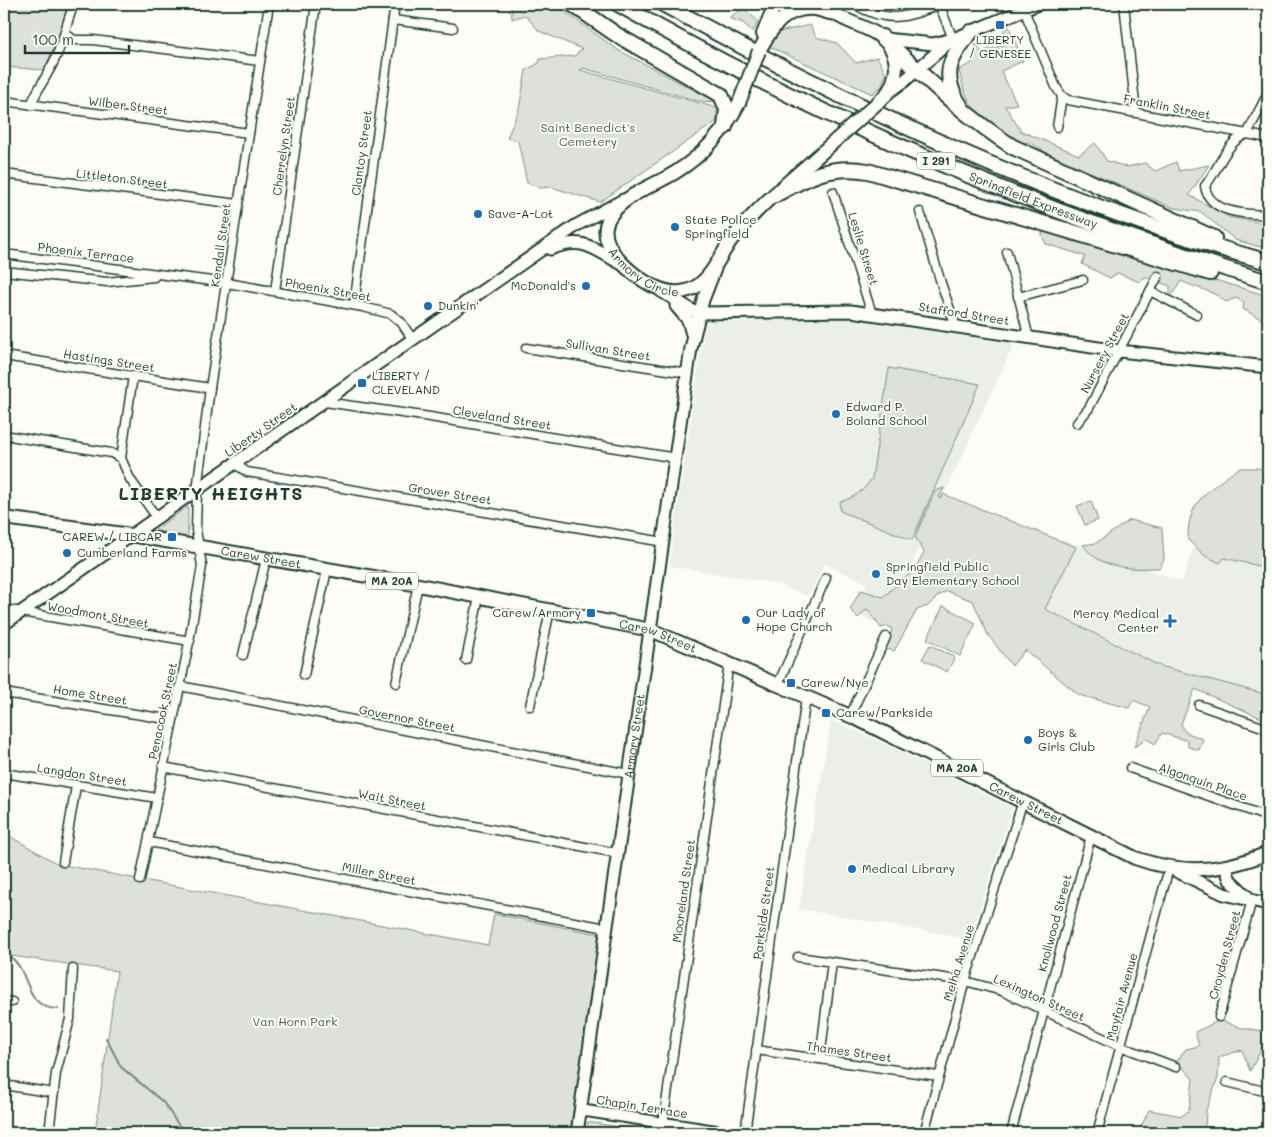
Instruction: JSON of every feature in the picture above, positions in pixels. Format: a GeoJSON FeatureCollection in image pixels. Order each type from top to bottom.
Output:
{"type":"FeatureCollection","features":[{"type":"Feature","properties":{"kind":"highway"},"geometry":{"type":"LineString","coordinates":[[572,4],[617,35],[721,96],[728,109],[725,127]]}},
{"type":"Feature","properties":{"kind":"highway","name":"Springfield Expressway"},"geometry":{"type":"LineString","coordinates":[[618,4],[768,84],[964,173],[1064,214],[1268,283]]}},
{"type":"Feature","properties":{"kind":"highway","name":"Springfield Expressway"},"geometry":{"type":"LineString","coordinates":[[663,4],[816,82],[1018,176],[1072,198],[1265,261]]}},
{"type":"Feature","properties":{"kind":"highway"},"geometry":{"type":"LineString","coordinates":[[802,4],[826,9]]}},
{"type":"Feature","properties":{"kind":"highway"},"geometry":{"type":"LineString","coordinates":[[966,114],[952,91],[949,81],[954,51],[971,32]]}},
{"type":"Feature","properties":{"kind":"highway"},"geometry":{"type":"LineString","coordinates":[[883,38],[966,114],[997,136],[1041,161],[1265,261]]}},
{"type":"Feature","properties":{"kind":"highway"},"geometry":{"type":"LineString","coordinates":[[775,195],[809,176],[842,168],[868,171],[1156,258],[1225,276],[1268,283]]}},
{"type":"Feature","properties":{"kind":"main road"},"geometry":{"type":"LineString","coordinates":[[764,37],[775,4]]}},
{"type":"Feature","properties":{"kind":"main road"},"geometry":{"type":"LineString","coordinates":[[764,37],[777,22],[794,11],[826,9],[883,38],[933,44],[971,32],[1023,7],[1038,4]]}},
{"type":"Feature","properties":{"kind":"main road","name":"Armory Circle"},"geometry":{"type":"LineString","coordinates":[[764,37],[739,103],[725,127],[691,162],[630,198],[613,213],[606,228],[610,248],[624,265],[665,294],[692,289],[717,263],[740,230],[775,195],[887,94]]}},
{"type":"Feature","properties":{"kind":"main road"},"geometry":{"type":"LineString","coordinates":[[883,38],[893,55],[896,66],[887,94]]}},
{"type":"Feature","properties":{"kind":"main road"},"geometry":{"type":"LineString","coordinates":[[887,94],[952,39]]}},
{"type":"Feature","properties":{"kind":"main road","name":"Liberty Street"},"geometry":{"type":"LineString","coordinates":[[4,624],[577,225],[617,202],[630,198]]}},
{"type":"Feature","properties":{"kind":"main road","name":"Liberty Street"},"geometry":{"type":"LineString","coordinates":[[533,257],[567,242],[584,243],[624,265]]}},
{"type":"Feature","properties":{"kind":"main road","name":"Armory Street"},"geometry":{"type":"LineString","coordinates":[[577,1133],[687,374],[693,338],[717,263]]}},
{"type":"Feature","properties":{"kind":"main road"},"geometry":{"type":"LineString","coordinates":[[665,294],[688,320],[693,338]]}},
{"type":"Feature","properties":{"kind":"main road","name":"Stafford Street"},"geometry":{"type":"LineString","coordinates":[[665,294],[693,311],[700,313],[823,310],[872,314],[1119,351],[1268,367]]}},
{"type":"Feature","properties":{"kind":"main road","name":"Carew Street"},"geometry":{"type":"LineString","coordinates":[[4,518],[131,535],[418,585],[651,630],[850,716],[1135,858],[1169,868],[1202,870],[1249,861],[1268,853]]}},
{"type":"Feature","properties":{"kind":"main road"},"geometry":{"type":"LineString","coordinates":[[1225,866],[1230,880],[1252,900]]}},
{"type":"Feature","properties":{"kind":"main road"},"geometry":{"type":"LineString","coordinates":[[1169,868],[1224,894],[1268,904]]}},
{"type":"Feature","properties":{"kind":"street"},"geometry":{"type":"LineString","coordinates":[[31,105],[55,61],[66,34],[65,28],[74,4]]}},
{"type":"Feature","properties":{"kind":"street","name":"Kendall Street"},"geometry":{"type":"LineString","coordinates":[[199,548],[196,530],[197,490],[210,388],[268,4]]}},
{"type":"Feature","properties":{"kind":"street","name":"Cherrelyn Street"},"geometry":{"type":"LineString","coordinates":[[275,291],[316,4]]}},
{"type":"Feature","properties":{"kind":"street","name":"Clantoy Street"},"geometry":{"type":"LineString","coordinates":[[354,305],[395,4]]}},
{"type":"Feature","properties":{"kind":"street"},"geometry":{"type":"LineString","coordinates":[[854,4],[877,16],[895,19],[939,4],[952,39]]}},
{"type":"Feature","properties":{"kind":"street"},"geometry":{"type":"LineString","coordinates":[[1124,4],[1136,112]]}},
{"type":"Feature","properties":{"kind":"street"},"geometry":{"type":"LineString","coordinates":[[1023,7],[1056,87],[1062,96],[1057,127]]}},
{"type":"Feature","properties":{"kind":"street"},"geometry":{"type":"LineString","coordinates":[[393,20],[453,28]]}},
{"type":"Feature","properties":{"kind":"street"},"geometry":{"type":"LineString","coordinates":[[66,34],[78,41],[112,42],[260,61]]}},
{"type":"Feature","properties":{"kind":"street"},"geometry":{"type":"LineString","coordinates":[[1268,93],[1247,134],[1239,136],[1232,142],[1205,186],[1206,194],[1212,201],[1234,212],[1268,215]]}},
{"type":"Feature","properties":{"kind":"street","name":"Franklin Street"},"geometry":{"type":"LineString","coordinates":[[1062,96],[1068,100],[1268,138]]}},
{"type":"Feature","properties":{"kind":"street","name":"Wilber Street"},"geometry":{"type":"LineString","coordinates":[[4,101],[249,133]]}},
{"type":"Feature","properties":{"kind":"street","name":"Littleton Street"},"geometry":{"type":"LineString","coordinates":[[4,174],[238,204]]}},
{"type":"Feature","properties":{"kind":"street","name":"Leslie Street"},"geometry":{"type":"LineString","coordinates":[[833,192],[872,314]]}},
{"type":"Feature","properties":{"kind":"street"},"geometry":{"type":"LineString","coordinates":[[920,212],[956,327]]}},
{"type":"Feature","properties":{"kind":"street"},"geometry":{"type":"LineString","coordinates":[[1007,252],[1029,338]]}},
{"type":"Feature","properties":{"kind":"street","name":"Phoenix Terrace"},"geometry":{"type":"LineString","coordinates":[[4,254],[227,283]]}},
{"type":"Feature","properties":{"kind":"street"},"geometry":{"type":"LineString","coordinates":[[43,276],[46,260]]}},
{"type":"Feature","properties":{"kind":"street"},"geometry":{"type":"LineString","coordinates":[[61,277],[63,262]]}},
{"type":"Feature","properties":{"kind":"street","name":"Phoenix Terrace"},"geometry":{"type":"LineString","coordinates":[[4,271],[107,282],[166,276]]}},
{"type":"Feature","properties":{"kind":"street","name":"Nursery Street"},"geometry":{"type":"LineString","coordinates":[[1077,423],[1089,408],[1158,276]]}},
{"type":"Feature","properties":{"kind":"street"},"geometry":{"type":"LineString","coordinates":[[1018,297],[1083,280]]}},
{"type":"Feature","properties":{"kind":"street","name":"Phoenix Street"},"geometry":{"type":"LineString","coordinates":[[227,283],[354,305],[391,314],[401,322],[413,340]]}},
{"type":"Feature","properties":{"kind":"street"},"geometry":{"type":"LineString","coordinates":[[1150,291],[1197,316]]}},
{"type":"Feature","properties":{"kind":"street","name":"Sullivan Street"},"geometry":{"type":"LineString","coordinates":[[526,348],[687,374]]}},
{"type":"Feature","properties":{"kind":"street","name":"Hastings Street"},"geometry":{"type":"LineString","coordinates":[[4,356],[210,388]]}},
{"type":"Feature","properties":{"kind":"street"},"geometry":{"type":"LineString","coordinates":[[133,376],[121,458],[130,480],[157,518]]}},
{"type":"Feature","properties":{"kind":"street","name":"Cleveland Street"},"geometry":{"type":"LineString","coordinates":[[325,402],[676,458]]}},
{"type":"Feature","properties":{"kind":"street"},"geometry":{"type":"LineString","coordinates":[[4,435],[111,453],[121,458]]}},
{"type":"Feature","properties":{"kind":"street","name":"Grover Street"},"geometry":{"type":"LineString","coordinates":[[235,464],[247,472],[664,542]]}},
{"type":"Feature","properties":{"kind":"street","name":"Penacook Street"},"geometry":{"type":"LineString","coordinates":[[140,880],[190,641],[202,566],[199,548]]}},
{"type":"Feature","properties":{"kind":"street"},"geometry":{"type":"LineString","coordinates":[[243,655],[266,559]]}},
{"type":"Feature","properties":{"kind":"street"},"geometry":{"type":"LineString","coordinates":[[304,675],[327,570]]}},
{"type":"Feature","properties":{"kind":"street"},"geometry":{"type":"LineString","coordinates":[[778,684],[826,578]]}},
{"type":"Feature","properties":{"kind":"street"},"geometry":{"type":"LineString","coordinates":[[396,683],[418,585]]}},
{"type":"Feature","properties":{"kind":"street"},"geometry":{"type":"LineString","coordinates":[[466,660],[479,597]]}},
{"type":"Feature","properties":{"kind":"street","name":"Woodmont Street"},"geometry":{"type":"LineString","coordinates":[[4,609],[190,641]]}},
{"type":"Feature","properties":{"kind":"street"},"geometry":{"type":"LineString","coordinates":[[530,706],[550,610]]}},
{"type":"Feature","properties":{"kind":"street"},"geometry":{"type":"LineString","coordinates":[[850,716],[886,637]]}},
{"type":"Feature","properties":{"kind":"street","name":"Mooreland Street"},"geometry":{"type":"LineString","coordinates":[[663,1124],[729,663]]}},
{"type":"Feature","properties":{"kind":"street","name":"Governor Street"},"geometry":{"type":"LineString","coordinates":[[180,686],[629,774]]}},
{"type":"Feature","properties":{"kind":"street","name":"Home Street"},"geometry":{"type":"LineString","coordinates":[[4,692],[173,720]]}},
{"type":"Feature","properties":{"kind":"street","name":"Parkside Street"},"geometry":{"type":"LineString","coordinates":[[745,1133],[806,697]]}},
{"type":"Feature","properties":{"kind":"street"},"geometry":{"type":"LineString","coordinates":[[1199,705],[1268,729]]}},
{"type":"Feature","properties":{"kind":"street","name":"Wait Street"},"geometry":{"type":"LineString","coordinates":[[163,767],[617,853]]}},
{"type":"Feature","properties":{"kind":"street","name":"Algonquin Place"},"geometry":{"type":"LineString","coordinates":[[1130,768],[1268,817]]}},
{"type":"Feature","properties":{"kind":"street","name":"Langdon Street"},"geometry":{"type":"LineString","coordinates":[[4,773],[157,798]]}},
{"type":"Feature","properties":{"kind":"street"},"geometry":{"type":"LineString","coordinates":[[63,862],[76,786]]}},
{"type":"Feature","properties":{"kind":"street","name":"Melha Avenue"},"geometry":{"type":"LineString","coordinates":[[924,1133],[965,981],[1023,801]]}},
{"type":"Feature","properties":{"kind":"street","name":"Knollwood Street"},"geometry":{"type":"LineString","coordinates":[[1011,1133],[1091,836]]}},
{"type":"Feature","properties":{"kind":"street","name":"Miller Street"},"geometry":{"type":"LineString","coordinates":[[148,842],[606,928]]}},
{"type":"Feature","properties":{"kind":"street","name":"Mayfair Avenue"},"geometry":{"type":"LineString","coordinates":[[1098,1133],[1169,868]]}},
{"type":"Feature","properties":{"kind":"street","name":"Croyden Street"},"geometry":{"type":"LineString","coordinates":[[1220,1017],[1252,900]]}},
{"type":"Feature","properties":{"kind":"street","name":"Lexington Street"},"geometry":{"type":"LineString","coordinates":[[798,957],[965,981],[1002,991],[1120,1046],[1176,1066]]}},
{"type":"Feature","properties":{"kind":"street"},"geometry":{"type":"LineString","coordinates":[[820,1059],[832,962]]}},
{"type":"Feature","properties":{"kind":"street"},"geometry":{"type":"LineString","coordinates":[[49,1133],[56,1073],[70,1019],[74,969]]}},
{"type":"Feature","properties":{"kind":"street","name":"Thames Street"},"geometry":{"type":"LineString","coordinates":[[756,1050],[938,1076]]}},
{"type":"Feature","properties":{"kind":"street"},"geometry":{"type":"LineString","coordinates":[[1226,1082],[1268,1092]]}},
{"type":"Feature","properties":{"kind":"street"},"geometry":{"type":"LineString","coordinates":[[4,1085],[54,1093]]}},
{"type":"Feature","properties":{"kind":"street","name":"Chapin Terrace"},"geometry":{"type":"LineString","coordinates":[[580,1110],[729,1133]]}},
{"type":"Feature","properties":{"kind":"shaded area","name":"Edward P. Boland School"},"geometry":{"type":"Polygon","coordinates":[[[832,316],[1014,344],[883,626],[854,613],[867,583],[824,564],[808,597],[779,584],[669,566],[705,324],[715,320],[832,316]]]}},
{"type":"Feature","properties":{"kind":"shaded area","name":"Mercy Medical Center"},"geometry":{"type":"Polygon","coordinates":[[[1062,539],[1182,582],[1195,542],[1268,561],[1268,702],[1175,673],[1030,600],[1062,539]]]}},
{"type":"Feature","properties":{"kind":"shaded area"},"geometry":{"type":"Polygon","coordinates":[[[831,720],[879,741],[1012,808],[970,939],[799,909],[831,720]]]}},
{"type":"Feature","properties":{"kind":"green space"},"geometry":{"type":"Polygon","coordinates":[[[4,4],[74,4],[44,70],[4,67],[4,4]]]}},
{"type":"Feature","properties":{"kind":"green space","name":"Saint Benedict's Cemetery"},"geometry":{"type":"Polygon","coordinates":[[[511,4],[554,4],[618,50],[717,102],[698,101],[583,68],[580,70],[717,108],[717,121],[600,202],[551,187],[540,188],[527,183],[518,141],[507,138],[519,109],[526,70],[539,63],[540,59],[574,56],[582,49],[539,31],[525,15],[512,19],[511,4]]]}},
{"type":"Feature","properties":{"kind":"green space"},"geometry":{"type":"Polygon","coordinates":[[[743,8],[758,21],[753,32],[743,23],[729,18],[743,8]]]}},
{"type":"Feature","properties":{"kind":"green space"},"geometry":{"type":"Polygon","coordinates":[[[810,25],[816,37],[837,43],[856,63],[877,57],[886,73],[882,86],[872,94],[770,47],[774,33],[810,25]]]}},
{"type":"Feature","properties":{"kind":"green space"},"geometry":{"type":"Polygon","coordinates":[[[1009,27],[1023,61],[1001,71],[1017,104],[1005,106],[1021,131],[1079,155],[1095,143],[1107,161],[1127,167],[1145,163],[1155,171],[1176,162],[1179,171],[1209,165],[1189,195],[1229,217],[1268,224],[1268,249],[1235,240],[1201,212],[1174,208],[1048,154],[1030,142],[1017,143],[974,111],[964,90],[959,70],[972,63],[976,44],[981,52],[1004,45],[1004,29],[1009,27]]]}},
{"type":"Feature","properties":{"kind":"green space"},"geometry":{"type":"Polygon","coordinates":[[[1043,228],[1268,296],[1268,323],[1243,309],[1244,303],[1236,298],[1226,302],[1210,292],[1181,281],[1170,298],[1170,286],[1145,277],[1139,282],[1118,273],[1110,278],[1082,264],[1085,256],[1046,244],[1042,235],[1043,228]]]}},
{"type":"Feature","properties":{"kind":"green space"},"geometry":{"type":"Polygon","coordinates":[[[889,368],[980,384],[912,540],[840,511],[840,502],[859,493],[872,478],[889,368]]]}},
{"type":"Feature","properties":{"kind":"green space"},"geometry":{"type":"Polygon","coordinates":[[[1239,468],[1259,468],[1268,474],[1268,568],[1224,558],[1220,563],[1204,555],[1188,540],[1191,515],[1196,505],[1210,490],[1239,468]]]}},
{"type":"Feature","properties":{"kind":"green space"},"geometry":{"type":"Polygon","coordinates":[[[944,488],[939,497],[941,499],[943,494],[1076,547],[1045,609],[1160,666],[1268,695],[1268,721],[1195,689],[1181,724],[1185,732],[1203,739],[1199,750],[1188,747],[1188,741],[1162,733],[1155,744],[1147,739],[1134,747],[1150,707],[1133,700],[1129,708],[1079,695],[1025,650],[1012,666],[988,635],[973,601],[947,591],[938,596],[928,606],[917,610],[894,651],[886,649],[892,629],[888,626],[881,628],[867,609],[858,618],[850,609],[861,590],[883,597],[915,569],[924,552],[915,537],[935,491],[944,488]]]}},
{"type":"Feature","properties":{"kind":"green space"},"geometry":{"type":"Polygon","coordinates":[[[1091,501],[1098,520],[1085,525],[1077,506],[1091,501]]]}},
{"type":"Feature","properties":{"kind":"green space"},"geometry":{"type":"Polygon","coordinates":[[[188,506],[188,539],[155,530],[188,506]]]}},
{"type":"Feature","properties":{"kind":"green space"},"geometry":{"type":"Polygon","coordinates":[[[1130,520],[1162,528],[1164,560],[1159,568],[1127,568],[1108,564],[1090,553],[1083,545],[1096,543],[1130,520]]]}},
{"type":"Feature","properties":{"kind":"green space"},"geometry":{"type":"Polygon","coordinates":[[[943,606],[976,623],[960,656],[927,639],[943,606]]]}},
{"type":"Feature","properties":{"kind":"green space"},"geometry":{"type":"Polygon","coordinates":[[[930,645],[955,657],[947,672],[922,659],[930,645]]]}},
{"type":"Feature","properties":{"kind":"green space","name":"Van Horn Park"},"geometry":{"type":"Polygon","coordinates":[[[4,833],[58,864],[488,945],[494,914],[599,934],[570,1133],[95,1133],[117,971],[4,955],[4,833]]]}},
{"type":"Feature","properties":{"kind":"green space"},"geometry":{"type":"Polygon","coordinates":[[[1220,1020],[1242,1028],[1264,1031],[1261,1050],[1250,1071],[1242,1050],[1219,1057],[1218,1078],[1206,1110],[1205,1131],[1208,1133],[1138,1133],[1149,1110],[1182,1116],[1189,1110],[1193,1079],[1177,1061],[1186,1049],[1199,1046],[1195,1032],[1220,1020]]]}},
{"type":"Feature","properties":{"kind":"green space"},"geometry":{"type":"Polygon","coordinates":[[[588,1122],[656,1133],[585,1133],[588,1122]]]}},
{"type":"Feature","properties":{"kind":"waterway"},"geometry":{"type":"LineString","coordinates":[[4,953],[13,959],[20,968],[32,995],[38,1002],[46,1007],[58,1009]]}},
{"type":"Feature","properties":{"kind":"waterway"},"geometry":{"type":"LineString","coordinates":[[106,1038],[121,1067],[163,1102],[184,1133]]}},
{"type":"Feature","properties":{"kind":"place","name":"LIBERTY / GENESEE"},"geometry":{"type":"Point","coordinates":[1000,25]}},
{"type":"Feature","properties":{"kind":"place","name":"Save-A-Lot"},"geometry":{"type":"Point","coordinates":[478,214]}},
{"type":"Feature","properties":{"kind":"place","name":"State Police Springfield"},"geometry":{"type":"Point","coordinates":[675,227]}},
{"type":"Feature","properties":{"kind":"place","name":"McDonald's"},"geometry":{"type":"Point","coordinates":[586,286]}},
{"type":"Feature","properties":{"kind":"place","name":"Dunkin'"},"geometry":{"type":"Point","coordinates":[428,306]}},
{"type":"Feature","properties":{"kind":"place","name":"LIBERTY / CLEVELAND"},"geometry":{"type":"Point","coordinates":[362,383]}},
{"type":"Feature","properties":{"kind":"place","name":"Edward P. Boland School"},"geometry":{"type":"Point","coordinates":[836,414]}},
{"type":"Feature","properties":{"kind":"place","name":"CAREW / LIBCAR"},"geometry":{"type":"Point","coordinates":[172,537]}},
{"type":"Feature","properties":{"kind":"place","name":"Cumberland Farms"},"geometry":{"type":"Point","coordinates":[67,553]}},
{"type":"Feature","properties":{"kind":"place","name":"Springfield Public Day Elementary School"},"geometry":{"type":"Point","coordinates":[876,574]}},
{"type":"Feature","properties":{"kind":"place","name":"Carew/Armory"},"geometry":{"type":"Point","coordinates":[591,613]}},
{"type":"Feature","properties":{"kind":"place","name":"Our Lady of Hope Church"},"geometry":{"type":"Point","coordinates":[746,620]}},
{"type":"Feature","properties":{"kind":"place","name":"Mercy Medical Center"},"geometry":{"type":"Point","coordinates":[1170,621]}},
{"type":"Feature","properties":{"kind":"place","name":"Carew/Nye"},"geometry":{"type":"Point","coordinates":[791,683]}},
{"type":"Feature","properties":{"kind":"place","name":"Carew/Parkside"},"geometry":{"type":"Point","coordinates":[826,713]}},
{"type":"Feature","properties":{"kind":"place","name":"Boys & Girls Club"},"geometry":{"type":"Point","coordinates":[1028,740]}},
{"type":"Feature","properties":{"kind":"place","name":"Medical Library"},"geometry":{"type":"Point","coordinates":[852,869]}},
{"type":"Feature","properties":{"kind":"district","name":"LIBERTY HEIGHTS"},"geometry":{"type":"Point","coordinates":[211,494]}}]}
